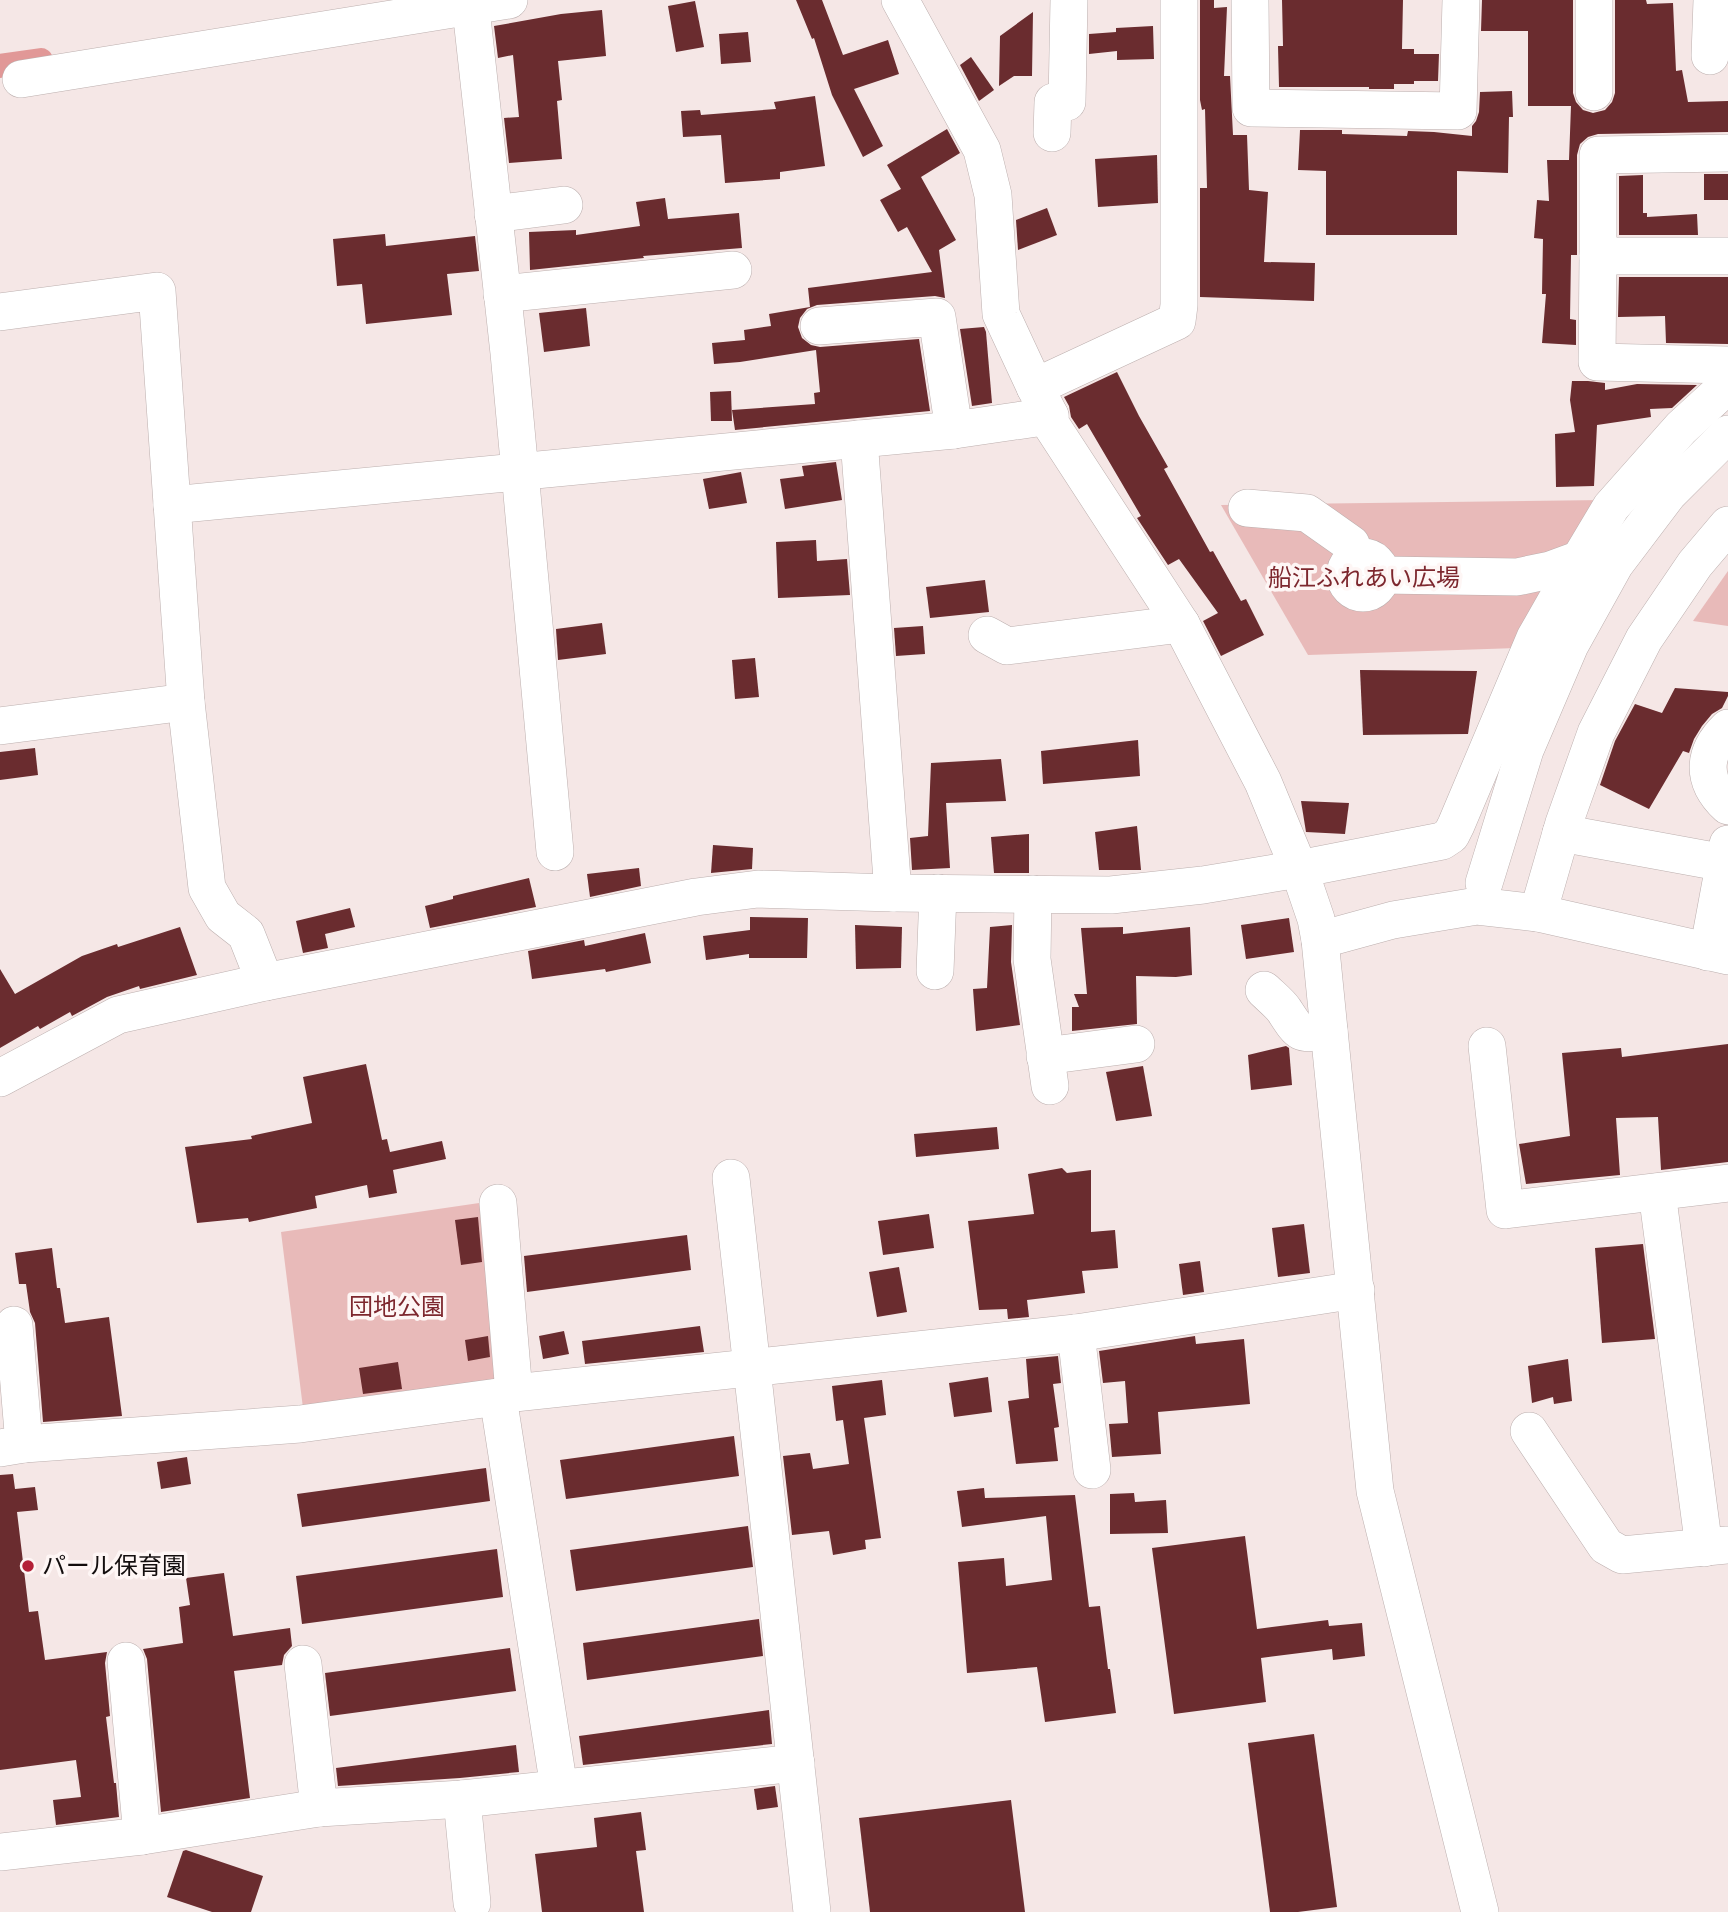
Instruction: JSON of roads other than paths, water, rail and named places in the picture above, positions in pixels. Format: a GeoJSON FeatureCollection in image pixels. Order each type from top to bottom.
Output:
{"type":"FeatureCollection","features":[{"type":"Feature","properties":{"kind":"street"},"geometry":{"type":"LineString","coordinates":[[21,79],[470,3],[509,0]]}},
{"type":"Feature","properties":{"kind":"street"},"geometry":{"type":"LineString","coordinates":[[900,0],[982,150],[993,195],[1001,314],[1051,423],[1181,624],[1264,782],[1316,919],[1376,1491],[1480,1912]]}},
{"type":"Feature","properties":{"kind":"street"},"geometry":{"type":"LineString","coordinates":[[1052,133],[1053,102],[1068,102],[1069,0]]}},
{"type":"Feature","properties":{"kind":"street"},"geometry":{"type":"LineString","coordinates":[[172,505],[520,471],[873,428],[954,430],[1042,401],[1177,321],[1179,0]]}},
{"type":"Feature","properties":{"kind":"street"},"geometry":{"type":"LineString","coordinates":[[1250,0],[1251,108],[1458,111],[1461,0]]}},
{"type":"Feature","properties":{"kind":"street"},"geometry":{"type":"LineString","coordinates":[[1594,0],[1594,92]]}},
{"type":"Feature","properties":{"kind":"street"},"geometry":{"type":"LineString","coordinates":[[1710,56],[1712,0]]}},
{"type":"Feature","properties":{"kind":"street"},"geometry":{"type":"LineString","coordinates":[[470,3],[520,471],[555,852]]}},
{"type":"Feature","properties":{"kind":"street"},"geometry":{"type":"LineString","coordinates":[[1728,153],[1598,155],[1597,362],[1728,365]]}},
{"type":"Feature","properties":{"kind":"street"},"geometry":{"type":"LineString","coordinates":[[493,214],[564,205]]}},
{"type":"Feature","properties":{"kind":"street"},"geometry":{"type":"LineString","coordinates":[[1598,256],[1728,256]]}},
{"type":"Feature","properties":{"kind":"street"},"geometry":{"type":"LineString","coordinates":[[502,294],[733,270]]}},
{"type":"Feature","properties":{"kind":"street"},"geometry":{"type":"LineString","coordinates":[[0,312],[157,291],[186,702],[207,888],[223,916],[246,934],[265,982]]}},
{"type":"Feature","properties":{"kind":"street"},"geometry":{"type":"LineString","coordinates":[[819,326],[937,317],[954,430]]}},
{"type":"Feature","properties":{"kind":"street"},"geometry":{"type":"LineString","coordinates":[[0,1078],[118,1015],[265,982],[709,895],[758,889],[1111,895],[1203,885],[1442,841],[1451,835],[1535,638],[1611,507],[1681,428],[1728,385]]}},
{"type":"Feature","properties":{"kind":"street"},"geometry":{"type":"LineString","coordinates":[[873,428],[893,893]]}},
{"type":"Feature","properties":{"kind":"street"},"geometry":{"type":"LineString","coordinates":[[1484,883],[1525,750],[1570,645],[1615,564],[1668,495],[1728,434]]}},
{"type":"Feature","properties":{"kind":"street"},"geometry":{"type":"LineString","coordinates":[[1247,508],[1307,513],[1350,544],[1369,567],[1517,577],[1550,570],[1580,559]]}},
{"type":"Feature","properties":{"kind":"street"},"geometry":{"type":"LineString","coordinates":[[1538,913],[1561,833],[1596,733],[1644,639],[1695,565],[1728,525]]}},
{"type":"Feature","properties":{"kind":"street"},"geometry":{"type":"LineString","coordinates":[[1517,577],[1551,608]]}},
{"type":"Feature","properties":{"kind":"street"},"geometry":{"type":"LineString","coordinates":[[988,635],[1007,646],[1181,624]]}},
{"type":"Feature","properties":{"kind":"street"},"geometry":{"type":"LineString","coordinates":[[0,726],[186,702]]}},
{"type":"Feature","properties":{"kind":"street"},"geometry":{"type":"LineString","coordinates":[[1728,728],[1714,742],[1708,760],[1709,778],[1717,796],[1728,806]]}},
{"type":"Feature","properties":{"kind":"street"},"geometry":{"type":"LineString","coordinates":[[1320,940],[1393,920],[1477,906],[1538,913],[1718,954],[1726,853],[1561,833]]}},
{"type":"Feature","properties":{"kind":"street"},"geometry":{"type":"LineString","coordinates":[[935,971],[938,892]]}},
{"type":"Feature","properties":{"kind":"street"},"geometry":{"type":"LineString","coordinates":[[1033,894],[1032,959],[1048,1071],[1136,1044]]}},
{"type":"Feature","properties":{"kind":"street"},"geometry":{"type":"LineString","coordinates":[[1264,990],[1283,1008],[1296,1030],[1304,1033],[1329,1031]]}},
{"type":"Feature","properties":{"kind":"street"},"geometry":{"type":"LineString","coordinates":[[1487,1046],[1505,1210],[1728,1183]]}},
{"type":"Feature","properties":{"kind":"street"},"geometry":{"type":"LineString","coordinates":[[731,1178],[812,1912]]}},
{"type":"Feature","properties":{"kind":"street"},"geometry":{"type":"LineString","coordinates":[[1529,1431],[1606,1546],[1622,1555],[1716,1547],[1657,1192]]}},
{"type":"Feature","properties":{"kind":"street"},"geometry":{"type":"LineString","coordinates":[[498,1203],[506,1395],[559,1788]]}},
{"type":"Feature","properties":{"kind":"street"},"geometry":{"type":"LineString","coordinates":[[14,1325],[12,1446],[300,1424],[506,1395],[1076,1333],[1356,1290]]}},
{"type":"Feature","properties":{"kind":"street"},"geometry":{"type":"LineString","coordinates":[[1076,1333],[1092,1471]]}},
{"type":"Feature","properties":{"kind":"street"},"geometry":{"type":"LineString","coordinates":[[126,1661],[142,1836]]}},
{"type":"Feature","properties":{"kind":"street"},"geometry":{"type":"LineString","coordinates":[[303,1664],[319,1808]]}},
{"type":"Feature","properties":{"kind":"street"},"geometry":{"type":"LineString","coordinates":[[0,1852],[142,1836],[319,1808],[462,1799],[796,1763]]}},
{"type":"Feature","properties":{"kind":"street"},"geometry":{"type":"LineString","coordinates":[[462,1799],[472,1903]]}},
{"type":"Feature","properties":{"kind":"waterway"},"geometry":{"type":"LineString","coordinates":[[0,66],[41,60]]}},
{"type":"Feature","properties":{"kind":"place","name":"パール保育園"},"geometry":{"type":"Point","coordinates":[28,1566]}},
{"type":"Feature","properties":{"kind":"park label","name":"船江ふれあい広場"},"geometry":{"type":"Point","coordinates":[1364,578]}},
{"type":"Feature","properties":{"kind":"park label","name":"団地公園"},"geometry":{"type":"Point","coordinates":[397,1307]}}]}
